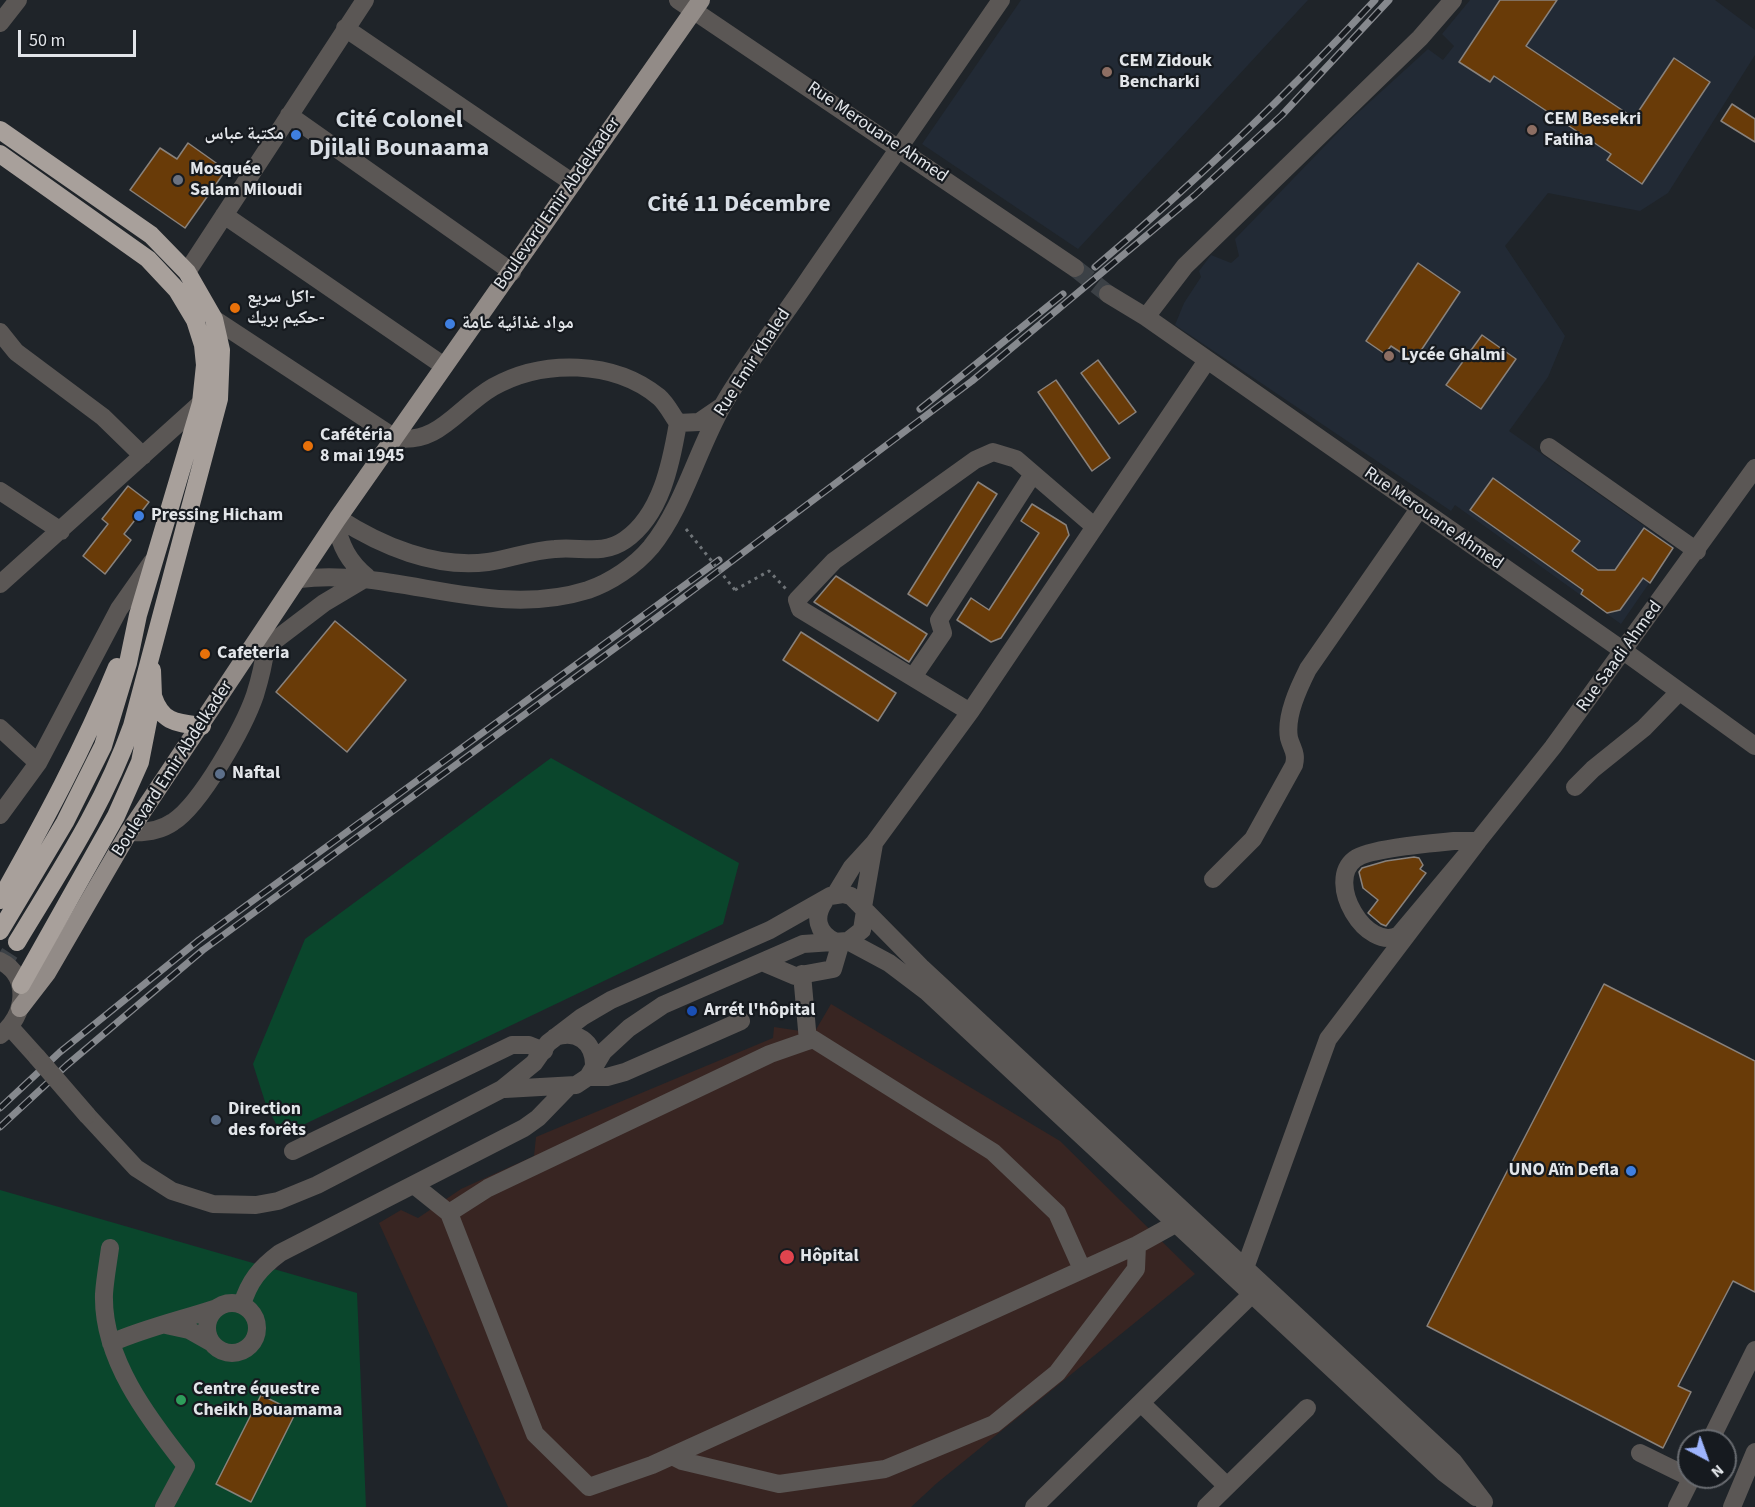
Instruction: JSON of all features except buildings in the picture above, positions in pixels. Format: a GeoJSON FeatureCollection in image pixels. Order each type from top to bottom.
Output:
{"type":"FeatureCollection","features":[{"type":"Feature","properties":{"kind":"highway"},"geometry":{"type":"LineString","coordinates":[[0,130],[151,235],[187,272],[214,320],[221,350],[219,399],[132,726],[115,772],[87,826],[17,942]]}},
{"type":"Feature","properties":{"kind":"highway"},"geometry":{"type":"LineString","coordinates":[[0,154],[148,259],[177,290],[195,320],[203,345],[205,365],[201,403],[138,615],[125,673],[103,746],[65,822],[0,931]]}},
{"type":"Feature","properties":{"kind":"highway"},"geometry":{"type":"LineString","coordinates":[[0,900],[92,729],[138,615]]}},
{"type":"Feature","properties":{"kind":"highway"},"geometry":{"type":"LineString","coordinates":[[21,985],[116,816],[140,762],[153,696],[152,645]]}},
{"type":"Feature","properties":{"kind":"highway"},"geometry":{"type":"LineString","coordinates":[[153,696],[158,711],[166,717],[177,723],[202,726]]}},
{"type":"Feature","properties":{"kind":"main road","name":"Boulevard Emir Abdelkader"},"geometry":{"type":"LineString","coordinates":[[20,1008],[47,973],[129,832],[202,726],[337,520],[697,5]]}},
{"type":"Feature","properties":{"kind":"street"},"geometry":{"type":"LineString","coordinates":[[0,24],[18,0]]}},
{"type":"Feature","properties":{"kind":"street"},"geometry":{"type":"LineString","coordinates":[[187,272],[365,0]]}},
{"type":"Feature","properties":{"kind":"street","name":"Rue Merouane Ahmed"},"geometry":{"type":"LineString","coordinates":[[678,0],[697,5],[899,148],[1075,268]]}},
{"type":"Feature","properties":{"kind":"street","name":"Rue Emir Khaled"},"geometry":{"type":"LineString","coordinates":[[299,579],[333,576],[367,578],[461,596],[534,600],[589,590],[612,580],[650,547],[662,530],[723,405],[1001,0]]}},
{"type":"Feature","properties":{"kind":"street"},"geometry":{"type":"LineString","coordinates":[[1146,317],[1185,266],[1420,38],[1453,0]]}},
{"type":"Feature","properties":{"kind":"street"},"geometry":{"type":"LineString","coordinates":[[345,28],[573,183]]}},
{"type":"Feature","properties":{"kind":"street"},"geometry":{"type":"LineString","coordinates":[[289,115],[512,272]]}},
{"type":"Feature","properties":{"kind":"street"},"geometry":{"type":"LineString","coordinates":[[224,215],[444,366]]}},
{"type":"Feature","properties":{"kind":"street","name":"Rue Merouane Ahmed"},"geometry":{"type":"LineString","coordinates":[[1108,294],[1146,317],[1206,362],[1625,652],[1678,693],[1755,746]]}},
{"type":"Feature","properties":{"kind":"street"},"geometry":{"type":"LineString","coordinates":[[214,320],[395,438],[408,440],[425,438],[469,402],[495,386],[524,375],[555,369],[591,368],[611,372],[660,398],[678,423],[672,461],[655,503],[643,523],[626,540],[608,549],[591,551],[554,549],[488,562],[457,565],[430,558],[363,534],[337,520]]}},
{"type":"Feature","properties":{"kind":"street"},"geometry":{"type":"LineString","coordinates":[[0,332],[16,352],[103,417],[143,456]]}},
{"type":"Feature","properties":{"kind":"street"},"geometry":{"type":"LineString","coordinates":[[1206,362],[970,712],[874,843],[852,867],[829,898],[817,916],[818,924],[821,931],[889,963],[926,991],[1443,1472],[1487,1504]]}},
{"type":"Feature","properties":{"kind":"street"},"geometry":{"type":"LineString","coordinates":[[0,584],[201,403]]}},
{"type":"Feature","properties":{"kind":"street"},"geometry":{"type":"LineString","coordinates":[[678,423],[699,422],[723,405]]}},
{"type":"Feature","properties":{"kind":"street"},"geometry":{"type":"LineString","coordinates":[[1548,447],[1697,551]]}},
{"type":"Feature","properties":{"kind":"street"},"geometry":{"type":"LineString","coordinates":[[970,712],[800,609],[797,600],[834,561],[975,460],[993,452],[1016,459],[1095,527]]}},
{"type":"Feature","properties":{"kind":"street","name":"Rue Saadi Ahmed"},"geometry":{"type":"LineString","coordinates":[[1478,840],[1426,843],[1361,855],[1348,866],[1345,873],[1345,889],[1351,907],[1370,931],[1393,938],[1406,929],[1478,840],[1553,747],[1625,652],[1755,468]]}},
{"type":"Feature","properties":{"kind":"street"},"geometry":{"type":"LineString","coordinates":[[913,677],[943,633],[939,620],[1033,474]]}},
{"type":"Feature","properties":{"kind":"street"},"geometry":{"type":"LineString","coordinates":[[0,491],[61,531]]}},
{"type":"Feature","properties":{"kind":"street"},"geometry":{"type":"LineString","coordinates":[[1213,879],[1253,839],[1294,765],[1296,752],[1290,740],[1290,724],[1299,690],[1308,669],[1419,509]]}},
{"type":"Feature","properties":{"kind":"street"},"geometry":{"type":"LineString","coordinates":[[248,653],[266,646],[324,603],[367,578],[346,553],[337,520]]}},
{"type":"Feature","properties":{"kind":"street"},"geometry":{"type":"LineString","coordinates":[[0,815],[38,763],[119,609],[156,556]]}},
{"type":"Feature","properties":{"kind":"street"},"geometry":{"type":"LineString","coordinates":[[129,832],[163,828],[190,806],[241,727],[255,696],[266,646]]}},
{"type":"Feature","properties":{"kind":"street"},"geometry":{"type":"LineString","coordinates":[[1575,787],[1593,768],[1644,728],[1678,693]]}},
{"type":"Feature","properties":{"kind":"street"},"geometry":{"type":"LineString","coordinates":[[0,728],[38,763]]}},
{"type":"Feature","properties":{"kind":"street"},"geometry":{"type":"LineString","coordinates":[[1245,1268],[1328,1039],[1478,840]]}},
{"type":"Feature","properties":{"kind":"street"},"geometry":{"type":"LineString","coordinates":[[242,1305],[248,1283],[263,1266],[280,1253],[524,1128],[538,1118],[565,1085],[591,1071],[614,1042],[645,1016],[663,1005],[803,944],[841,941],[862,930],[874,843]]}},
{"type":"Feature","properties":{"kind":"street"},"geometry":{"type":"LineString","coordinates":[[565,1085],[548,1076],[542,1061],[548,1047],[611,1000],[770,930],[829,898],[851,896],[921,967],[1453,1461],[1487,1504]]}},
{"type":"Feature","properties":{"kind":"street"},"geometry":{"type":"LineString","coordinates":[[762,962],[795,976],[833,969],[841,941]]}},
{"type":"Feature","properties":{"kind":"street"},"geometry":{"type":"LineString","coordinates":[[0,961],[13,972],[21,985],[20,1008],[5,1031],[37,1057],[136,1168],[172,1191],[213,1204],[256,1205],[298,1194],[502,1089],[565,1034],[583,1038],[590,1045],[591,1071]]}},
{"type":"Feature","properties":{"kind":"street"},"geometry":{"type":"LineString","coordinates":[[802,974],[808,1041]]}},
{"type":"Feature","properties":{"kind":"street"},"geometry":{"type":"LineString","coordinates":[[591,1071],[607,1077],[625,1072],[741,1021]]}},
{"type":"Feature","properties":{"kind":"street"},"geometry":{"type":"LineString","coordinates":[[449,1213],[488,1188],[771,1054],[813,1039],[993,1152],[1057,1213],[1082,1269]]}},
{"type":"Feature","properties":{"kind":"street"},"geometry":{"type":"LineString","coordinates":[[293,1151],[513,1045],[548,1047]]}},
{"type":"Feature","properties":{"kind":"street"},"geometry":{"type":"LineString","coordinates":[[502,1089],[565,1085]]}},
{"type":"Feature","properties":{"kind":"street"},"geometry":{"type":"LineString","coordinates":[[414,1185],[449,1213],[535,1434],[589,1487],[672,1456],[1137,1245],[1175,1224]]}},
{"type":"Feature","properties":{"kind":"street"},"geometry":{"type":"LineString","coordinates":[[672,1456],[682,1461],[779,1484],[885,1469],[994,1424],[1057,1373],[1136,1269],[1137,1245]]}},
{"type":"Feature","properties":{"kind":"street"},"geometry":{"type":"LineString","coordinates":[[110,1248],[104,1295],[111,1342],[154,1426],[186,1466],[164,1507]]}},
{"type":"Feature","properties":{"kind":"street"},"geometry":{"type":"LineString","coordinates":[[1034,1507],[1142,1404],[1252,1294]]}},
{"type":"Feature","properties":{"kind":"street"},"geometry":{"type":"LineString","coordinates":[[111,1342],[145,1328],[166,1325],[225,1304],[242,1305],[255,1316],[257,1334],[247,1348],[232,1353],[218,1349],[189,1330],[166,1325]]}},
{"type":"Feature","properties":{"kind":"street"},"geometry":{"type":"LineString","coordinates":[[212,1343],[207,1329],[211,1314],[217,1308]]}},
{"type":"Feature","properties":{"kind":"street"},"geometry":{"type":"LineString","coordinates":[[1716,1429],[1755,1350]]}},
{"type":"Feature","properties":{"kind":"street"},"geometry":{"type":"LineString","coordinates":[[1142,1404],[1227,1486]]}},
{"type":"Feature","properties":{"kind":"street"},"geometry":{"type":"LineString","coordinates":[[1206,1507],[1307,1408]]}},
{"type":"Feature","properties":{"kind":"street"},"geometry":{"type":"LineString","coordinates":[[1732,1507],[1755,1452]]}},
{"type":"Feature","properties":{"kind":"street"},"geometry":{"type":"LineString","coordinates":[[1640,1453],[1677,1470]]}},
{"type":"Feature","properties":{"kind":"street"},"geometry":{"type":"LineString","coordinates":[[1677,1507],[1685,1489]]}},
{"type":"Feature","properties":{"kind":"path"},"geometry":{"type":"LineString","coordinates":[[686,529],[735,590],[769,571],[797,600]]}},
{"type":"Feature","properties":{"kind":"shaded area","name":"CEM Zidouk Bencharki"},"geometry":{"type":"Polygon","coordinates":[[[1021,0],[1308,0],[1078,249],[922,144],[1021,0]]]}},
{"type":"Feature","properties":{"kind":"shaded area","name":"Lycée Ghalmi"},"geometry":{"type":"Polygon","coordinates":[[[1470,0],[1715,0],[1755,30],[1755,55],[1668,193],[1640,211],[1548,193],[1505,246],[1565,336],[1548,377],[1509,431],[1674,547],[1621,624],[1455,505],[1451,511],[1175,325],[1184,303],[1201,277],[1199,271],[1211,255],[1231,263],[1239,256],[1235,239],[1349,121],[1428,49],[1443,60],[1454,46],[1442,34],[1470,0]]]}},
{"type":"Feature","properties":{"kind":"shaded area","name":"Hôpital"},"geometry":{"type":"Polygon","coordinates":[[[831,1004],[1060,1141],[1195,1274],[937,1483],[911,1507],[508,1507],[379,1223],[401,1210],[418,1218],[461,1189],[534,1156],[536,1137],[773,1038],[774,1027],[814,1033],[831,1004]]]}},
{"type":"Feature","properties":{"kind":"green space"},"geometry":{"type":"Polygon","coordinates":[[[551,758],[739,863],[723,924],[282,1135],[266,1105],[253,1064],[305,939],[551,758]]]}},
{"type":"Feature","properties":{"kind":"green space","name":"Centre équestre Cheikh Bouamama"},"geometry":{"type":"Polygon","coordinates":[[[0,1190],[357,1293],[366,1507],[0,1507],[0,1190]]]}},
{"type":"Feature","properties":{"kind":"tunnel"},"geometry":{"type":"LineString","coordinates":[[1075,268],[1108,294]]}},
{"type":"Feature","properties":{"kind":"tunnel"},"geometry":{"type":"LineString","coordinates":[[0,968],[17,942]]}},
{"type":"Feature","properties":{"kind":"railway"},"geometry":{"type":"LineString","coordinates":[[1095,267],[1239,138],[1375,0]]}},
{"type":"Feature","properties":{"kind":"railway"},"geometry":{"type":"LineString","coordinates":[[0,1127],[67,1065],[203,950],[644,627],[972,381],[1195,195],[1282,115],[1389,0]]}},
{"type":"Feature","properties":{"kind":"railway"},"geometry":{"type":"LineString","coordinates":[[920,409],[1063,294]]}},
{"type":"Feature","properties":{"kind":"railway"},"geometry":{"type":"LineString","coordinates":[[0,1108],[60,1052],[199,940],[719,560]]}},
{"type":"Feature","properties":{"kind":"place","name":"CEM Zidouk Bencharki"},"geometry":{"type":"Point","coordinates":[1107,72]}},
{"type":"Feature","properties":{"kind":"place","name":"CEM Besekri Fatiha"},"geometry":{"type":"Point","coordinates":[1532,130]}},
{"type":"Feature","properties":{"kind":"place","name":"مكتبة عباس"},"geometry":{"type":"Point","coordinates":[296,135]}},
{"type":"Feature","properties":{"kind":"place","name":"Mosquée Salam Miloudi"},"geometry":{"type":"Point","coordinates":[178,180]}},
{"type":"Feature","properties":{"kind":"place","name":"اكل سريع- حكيم بريك-"},"geometry":{"type":"Point","coordinates":[235,308]}},
{"type":"Feature","properties":{"kind":"place","name":"مواد غذائية عامة"},"geometry":{"type":"Point","coordinates":[450,324]}},
{"type":"Feature","properties":{"kind":"place","name":"Lycée Ghalmi"},"geometry":{"type":"Point","coordinates":[1389,356]}},
{"type":"Feature","properties":{"kind":"place","name":"Cafétéria 8 mai 1945"},"geometry":{"type":"Point","coordinates":[308,446]}},
{"type":"Feature","properties":{"kind":"place","name":"Pressing Hicham"},"geometry":{"type":"Point","coordinates":[139,516]}},
{"type":"Feature","properties":{"kind":"place","name":"Cafeteria"},"geometry":{"type":"Point","coordinates":[205,654]}},
{"type":"Feature","properties":{"kind":"place","name":"Naftal"},"geometry":{"type":"Point","coordinates":[220,774]}},
{"type":"Feature","properties":{"kind":"place","name":"Arrét l'hôpital"},"geometry":{"type":"Point","coordinates":[692,1011]}},
{"type":"Feature","properties":{"kind":"place","name":"Direction des forêts"},"geometry":{"type":"Point","coordinates":[216,1120]}},
{"type":"Feature","properties":{"kind":"place","name":"UNO Aïn Defla"},"geometry":{"type":"Point","coordinates":[1631,1171]}},
{"type":"Feature","properties":{"kind":"place","name":"Hôpital"},"geometry":{"type":"Point","coordinates":[787,1257]}},
{"type":"Feature","properties":{"kind":"place","name":"Centre équestre Cheikh Bouamama"},"geometry":{"type":"Point","coordinates":[181,1400]}},
{"type":"Feature","properties":{"kind":"district","name":"Cité Colonel Djilali Bounaama"},"geometry":{"type":"Point","coordinates":[399,136]}},
{"type":"Feature","properties":{"kind":"district","name":"Cité 11 Décembre"},"geometry":{"type":"Point","coordinates":[739,206]}}]}
